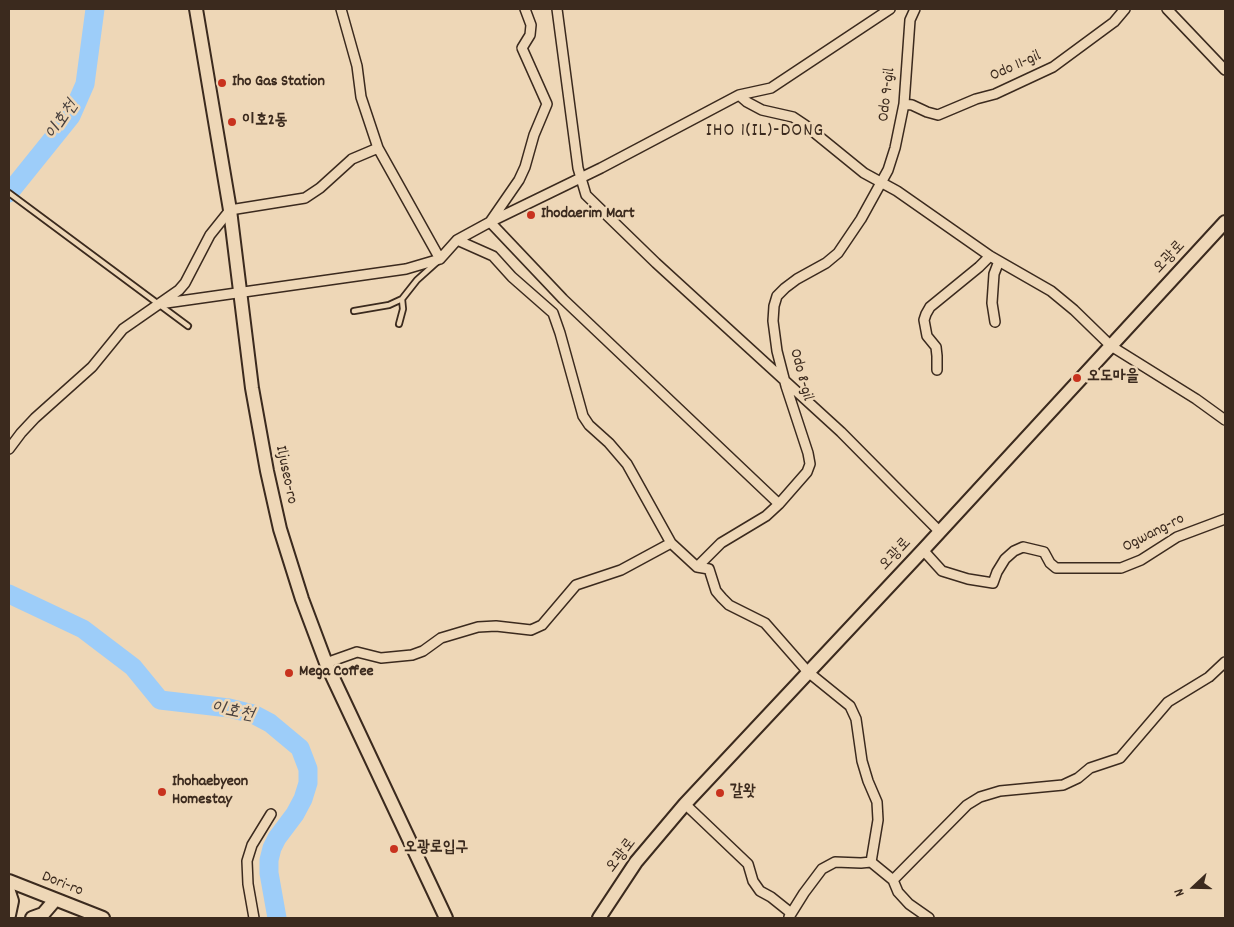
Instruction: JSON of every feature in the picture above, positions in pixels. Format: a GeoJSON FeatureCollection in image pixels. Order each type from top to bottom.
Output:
{"type":"FeatureCollection","features":[{"type":"Feature","properties":{"kind":"main road","name":"Iljuseo-ro"},"geometry":{"type":"LineString","coordinates":[[196,9],[230,210],[252,388],[273,500],[290,564],[326,663],[446,918]]}},
{"type":"Feature","properties":{"kind":"main road","name":"오광로"},"geometry":{"type":"LineString","coordinates":[[600,918],[636,862],[685,804],[940,532],[1225,222]]}},
{"type":"Feature","properties":{"kind":"main road","name":"Dori-ro"},"geometry":{"type":"LineString","coordinates":[[9,881],[103,918]]}},
{"type":"Feature","properties":{"kind":"main road"},"geometry":{"type":"LineString","coordinates":[[9,892],[12,901],[9,915]]}},
{"type":"Feature","properties":{"kind":"main road"},"geometry":{"type":"LineString","coordinates":[[32,918],[42,914],[56,900]]}},
{"type":"Feature","properties":{"kind":"street"},"geometry":{"type":"LineString","coordinates":[[341,9],[357,66],[361,97],[378,148],[440,259]]}},
{"type":"Feature","properties":{"kind":"street"},"geometry":{"type":"LineString","coordinates":[[490,222],[519,180],[526,166],[534,134],[548,104],[522,48],[530,35],[531,26],[525,9]]}},
{"type":"Feature","properties":{"kind":"street"},"geometry":{"type":"LineString","coordinates":[[557,9],[581,178],[586,195],[656,263],[841,432],[940,532]]}},
{"type":"Feature","properties":{"kind":"street"},"geometry":{"type":"LineString","coordinates":[[159,304],[406,269],[440,259],[457,240],[490,222],[581,178],[739,95],[771,88],[890,9]]}},
{"type":"Feature","properties":{"kind":"street","name":"Odo 9-gil"},"geometry":{"type":"LineString","coordinates":[[881,182],[890,163],[904,104],[910,20],[915,9]]}},
{"type":"Feature","properties":{"kind":"street","name":"Odo 11-gil"},"geometry":{"type":"LineString","coordinates":[[904,104],[912,105],[938,115],[976,99],[995,94],[1053,67],[1114,22],[1125,9]]}},
{"type":"Feature","properties":{"kind":"street"},"geometry":{"type":"LineString","coordinates":[[1167,9],[1225,70]]}},
{"type":"Feature","properties":{"kind":"street"},"geometry":{"type":"LineString","coordinates":[[739,95],[762,110],[793,117],[864,173],[897,191],[999,262],[1051,291],[1074,310],[1111,346],[1196,399],[1225,420]]}},
{"type":"Feature","properties":{"kind":"street"},"geometry":{"type":"LineString","coordinates":[[9,450],[35,418],[92,367],[123,328],[172,296],[184,283],[210,235],[230,210],[305,198],[320,188],[352,159],[378,148]]}},
{"type":"Feature","properties":{"kind":"street","name":"Odo 8-gil"},"geometry":{"type":"LineString","coordinates":[[697,567],[722,543],[766,516],[807,472],[810,464],[808,453],[784,381],[777,351],[772,321],[774,306],[777,296],[797,279],[826,263],[838,253],[861,219],[881,182]]}},
{"type":"Feature","properties":{"kind":"street"},"geometry":{"type":"LineString","coordinates":[[490,222],[563,299],[779,504]]}},
{"type":"Feature","properties":{"kind":"street"},"geometry":{"type":"LineString","coordinates":[[457,240],[493,256],[512,277],[553,313],[583,416],[589,425],[627,464],[671,543],[697,567],[708,569],[716,591],[729,605],[765,623],[808,672],[850,706],[856,719],[864,768],[878,802],[878,820],[872,862]]}},
{"type":"Feature","properties":{"kind":"street"},"geometry":{"type":"LineString","coordinates":[[936,370],[938,356],[936,347],[927,336],[924,320],[926,314],[930,307],[979,268],[990,256]]}},
{"type":"Feature","properties":{"kind":"street"},"geometry":{"type":"LineString","coordinates":[[995,322],[992,303],[994,274],[999,262]]}},
{"type":"Feature","properties":{"kind":"street","name":"Ogwang-ro"},"geometry":{"type":"LineString","coordinates":[[923,550],[942,571],[968,579],[993,583],[1005,559],[1014,550],[1023,547],[1044,552],[1050,563],[1056,568],[1121,568],[1141,560],[1177,537],[1225,519]]}},
{"type":"Feature","properties":{"kind":"street"},"geometry":{"type":"LineString","coordinates":[[326,663],[357,652],[381,658],[412,656],[423,651],[441,638],[478,627],[496,626],[531,630],[542,625],[576,585],[621,570],[671,543]]}},
{"type":"Feature","properties":{"kind":"street"},"geometry":{"type":"LineString","coordinates":[[893,880],[967,805],[980,796],[1000,791],[1064,785],[1078,778],[1090,768],[1120,758],[1168,702],[1209,677],[1225,662]]}},
{"type":"Feature","properties":{"kind":"street"},"geometry":{"type":"LineString","coordinates":[[685,804],[748,864],[753,881],[760,891],[790,916],[822,869],[835,862],[860,864],[872,862]]}},
{"type":"Feature","properties":{"kind":"street"},"geometry":{"type":"LineString","coordinates":[[254,918],[248,884],[247,861],[252,844],[271,814]]}},
{"type":"Feature","properties":{"kind":"street"},"geometry":{"type":"LineString","coordinates":[[872,862],[893,880],[898,892],[909,904],[929,918]]}},
{"type":"Feature","properties":{"kind":"lane"},"geometry":{"type":"LineString","coordinates":[[9,193],[188,326]]}},
{"type":"Feature","properties":{"kind":"lane"},"geometry":{"type":"LineString","coordinates":[[354,311],[389,305],[402,299],[417,280],[440,259]]}},
{"type":"Feature","properties":{"kind":"lane"},"geometry":{"type":"LineString","coordinates":[[399,324],[403,309],[402,299]]}},
{"type":"Feature","properties":{"kind":"waterway","name":"이호천"},"geometry":{"type":"LineString","coordinates":[[9,193],[71,116],[85,84],[95,9]]}},
{"type":"Feature","properties":{"kind":"waterway","name":"이호천"},"geometry":{"type":"LineString","coordinates":[[9,594],[83,629],[133,667],[160,700],[229,708],[253,714],[270,723],[300,748],[308,769],[308,783],[303,799],[295,814],[277,838],[269,860],[269,873],[277,918]]}},
{"type":"Feature","properties":{"kind":"place","name":"Iho Gas Station"},"geometry":{"type":"Point","coordinates":[222,83]}},
{"type":"Feature","properties":{"kind":"place","name":"이호2동"},"geometry":{"type":"Point","coordinates":[232,122]}},
{"type":"Feature","properties":{"kind":"place","name":"Ihodaerim Mart"},"geometry":{"type":"Point","coordinates":[531,215]}},
{"type":"Feature","properties":{"kind":"place","name":"오도마을"},"geometry":{"type":"Point","coordinates":[1077,378]}},
{"type":"Feature","properties":{"kind":"place","name":"Mega Coffee"},"geometry":{"type":"Point","coordinates":[289,673]}},
{"type":"Feature","properties":{"kind":"place","name":"Ihohaebyeon Homestay"},"geometry":{"type":"Point","coordinates":[162,792]}},
{"type":"Feature","properties":{"kind":"place","name":"갈왓"},"geometry":{"type":"Point","coordinates":[720,793]}},
{"type":"Feature","properties":{"kind":"place","name":"오광로입구"},"geometry":{"type":"Point","coordinates":[394,849]}},
{"type":"Feature","properties":{"kind":"district","name":"IHO 1(IL)-DONG"},"geometry":{"type":"Point","coordinates":[765,132]}}]}
